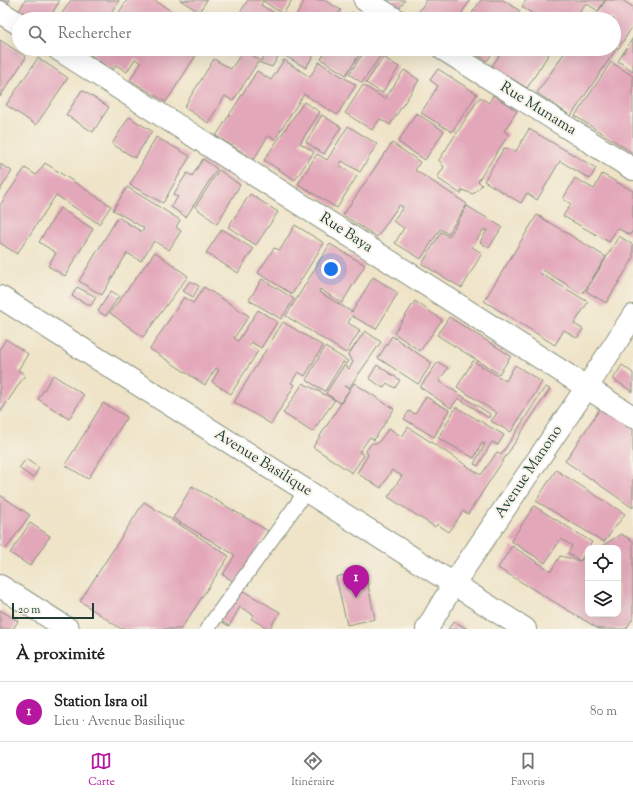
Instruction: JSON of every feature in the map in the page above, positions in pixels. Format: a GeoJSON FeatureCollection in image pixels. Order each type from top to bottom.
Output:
{"type":"FeatureCollection","features":[{"type":"Feature","properties":{"kind":"street"},"geometry":{"type":"LineString","coordinates":[[365,0],[384,12]]}},
{"type":"Feature","properties":{"kind":"street"},"geometry":{"type":"LineString","coordinates":[[0,12],[12,20]]}},
{"type":"Feature","properties":{"kind":"street","name":"Rue Baya"},"geometry":{"type":"LineString","coordinates":[[69,56],[633,417]]}},
{"type":"Feature","properties":{"kind":"street","name":"Rue Munama"},"geometry":{"type":"LineString","coordinates":[[454,56],[633,169]]}},
{"type":"Feature","properties":{"kind":"street","name":"Avenue Basilique"},"geometry":{"type":"LineString","coordinates":[[0,297],[525,629]]}},
{"type":"Feature","properties":{"kind":"street","name":"Avenue Manono"},"geometry":{"type":"LineString","coordinates":[[426,629],[454,583],[587,387],[633,316]]}},
{"type":"Feature","properties":{"kind":"street"},"geometry":{"type":"LineString","coordinates":[[0,586],[68,629]]}},
{"type":"Feature","properties":{"kind":"lane"},"geometry":{"type":"LineString","coordinates":[[207,629],[306,490]]}},
{"type":"Feature","properties":{"kind":"building"},"geometry":{"type":"Polygon","coordinates":[[[0,0],[10,0],[7,5],[0,0]]]}},
{"type":"Feature","properties":{"kind":"building"},"geometry":{"type":"Polygon","coordinates":[[[25,0],[60,0],[53,12],[19,11],[25,0]]]}},
{"type":"Feature","properties":{"kind":"building"},"geometry":{"type":"Polygon","coordinates":[[[71,0],[119,0],[111,12],[63,12],[71,0]]]}},
{"type":"Feature","properties":{"kind":"building"},"geometry":{"type":"Polygon","coordinates":[[[127,0],[154,0],[173,12],[119,12],[127,0]]]}},
{"type":"Feature","properties":{"kind":"building"},"geometry":{"type":"Polygon","coordinates":[[[180,0],[207,0],[199,12],[180,0]]]}},
{"type":"Feature","properties":{"kind":"building"},"geometry":{"type":"Polygon","coordinates":[[[248,0],[292,0],[284,12],[280,12],[263,1],[261,5],[272,12],[240,12],[248,0]]]}},
{"type":"Feature","properties":{"kind":"building"},"geometry":{"type":"Polygon","coordinates":[[[305,0],[324,0],[341,10],[340,12],[298,12],[305,0]]]}},
{"type":"Feature","properties":{"kind":"building"},"geometry":{"type":"Polygon","coordinates":[[[385,0],[405,0],[399,9],[385,0]]]}},
{"type":"Feature","properties":{"kind":"building"},"geometry":{"type":"Polygon","coordinates":[[[424,0],[470,0],[462,12],[418,12],[426,1],[424,0]]]}},
{"type":"Feature","properties":{"kind":"building"},"geometry":{"type":"Polygon","coordinates":[[[481,0],[503,0],[520,11],[519,12],[473,12],[481,0]]]}},
{"type":"Feature","properties":{"kind":"building"},"geometry":{"type":"Polygon","coordinates":[[[526,0],[605,0],[598,11],[586,3],[580,12],[530,12],[522,7],[526,0]]]}},
{"type":"Feature","properties":{"kind":"building"},"geometry":{"type":"Polygon","coordinates":[[[606,0],[622,0],[633,7],[633,26],[621,44],[621,12],[598,12],[606,0]]]}},
{"type":"Feature","properties":{"kind":"building"},"geometry":{"type":"Polygon","coordinates":[[[633,38],[633,71],[618,61],[633,38]]]}},
{"type":"Feature","properties":{"kind":"building"},"geometry":{"type":"Polygon","coordinates":[[[0,40],[12,48],[12,56],[26,57],[0,97],[0,40]]]}},
{"type":"Feature","properties":{"kind":"building"},"geometry":{"type":"Polygon","coordinates":[[[91,56],[196,56],[166,102],[130,80],[141,63],[135,59],[127,72],[116,65],[113,70],[91,56]]]}},
{"type":"Feature","properties":{"kind":"building"},"geometry":{"type":"Polygon","coordinates":[[[240,56],[253,56],[261,61],[264,56],[278,56],[272,67],[258,62],[233,101],[225,96],[208,123],[184,107],[214,59],[231,69],[240,56]]]}},
{"type":"Feature","properties":{"kind":"building"},"geometry":{"type":"Polygon","coordinates":[[[285,56],[313,56],[306,68],[285,56]]]}},
{"type":"Feature","properties":{"kind":"building"},"geometry":{"type":"Polygon","coordinates":[[[323,56],[358,56],[346,75],[321,59],[323,56]]]}},
{"type":"Feature","properties":{"kind":"building"},"geometry":{"type":"Polygon","coordinates":[[[361,56],[380,56],[362,83],[349,74],[361,56]]]}},
{"type":"Feature","properties":{"kind":"building"},"geometry":{"type":"Polygon","coordinates":[[[480,56],[490,56],[487,61],[480,56]]]}},
{"type":"Feature","properties":{"kind":"building"},"geometry":{"type":"Polygon","coordinates":[[[499,56],[548,56],[527,88],[492,66],[499,56]]]}},
{"type":"Feature","properties":{"kind":"building"},"geometry":{"type":"Polygon","coordinates":[[[562,56],[612,56],[571,116],[537,93],[562,56]]]}},
{"type":"Feature","properties":{"kind":"building"},"geometry":{"type":"Polygon","coordinates":[[[383,57],[399,67],[382,93],[366,83],[383,57]]]}},
{"type":"Feature","properties":{"kind":"building"},"geometry":{"type":"Polygon","coordinates":[[[38,58],[68,78],[36,125],[6,105],[38,58]]]}},
{"type":"Feature","properties":{"kind":"building"},"geometry":{"type":"Polygon","coordinates":[[[284,60],[310,77],[319,62],[356,85],[337,115],[304,94],[275,139],[268,136],[254,159],[216,136],[257,71],[271,80],[284,60]]]}},
{"type":"Feature","properties":{"kind":"building"},"geometry":{"type":"Polygon","coordinates":[[[611,62],[633,76],[633,153],[575,116],[611,62]]]}},
{"type":"Feature","properties":{"kind":"building"},"geometry":{"type":"Polygon","coordinates":[[[438,69],[477,94],[452,132],[421,113],[438,86],[430,80],[438,69]]]}},
{"type":"Feature","properties":{"kind":"building"},"geometry":{"type":"Polygon","coordinates":[[[404,70],[419,80],[390,125],[380,119],[372,130],[345,113],[363,85],[385,99],[404,70]]]}},
{"type":"Feature","properties":{"kind":"building"},"geometry":{"type":"Polygon","coordinates":[[[82,90],[109,107],[93,132],[66,115],[82,90]]]}},
{"type":"Feature","properties":{"kind":"building"},"geometry":{"type":"Polygon","coordinates":[[[493,95],[517,111],[504,131],[509,134],[478,181],[482,185],[473,194],[462,190],[461,194],[437,178],[444,167],[439,160],[480,97],[489,103],[493,95]]]}},
{"type":"Feature","properties":{"kind":"building"},"geometry":{"type":"Polygon","coordinates":[[[304,102],[320,112],[300,143],[314,152],[295,180],[264,160],[304,102]]]}},
{"type":"Feature","properties":{"kind":"building"},"geometry":{"type":"Polygon","coordinates":[[[416,113],[444,131],[425,160],[398,142],[416,113]]]}},
{"type":"Feature","properties":{"kind":"building"},"geometry":{"type":"Polygon","coordinates":[[[322,115],[341,127],[324,154],[306,142],[322,115]]]}},
{"type":"Feature","properties":{"kind":"building"},"geometry":{"type":"Polygon","coordinates":[[[129,117],[152,131],[135,158],[112,144],[129,117]]]}},
{"type":"Feature","properties":{"kind":"building"},"geometry":{"type":"Polygon","coordinates":[[[348,126],[377,144],[360,172],[342,161],[339,165],[357,176],[337,208],[298,184],[317,154],[327,160],[348,126]]]}},
{"type":"Feature","properties":{"kind":"building"},"geometry":{"type":"Polygon","coordinates":[[[529,129],[596,168],[590,179],[560,161],[537,200],[527,193],[521,203],[484,181],[504,148],[516,151],[529,129]]]}},
{"type":"Feature","properties":{"kind":"building"},"geometry":{"type":"Polygon","coordinates":[[[156,137],[190,156],[163,203],[130,185],[156,137]]]}},
{"type":"Feature","properties":{"kind":"building"},"geometry":{"type":"Polygon","coordinates":[[[392,143],[420,162],[415,170],[467,204],[448,234],[440,229],[421,259],[395,243],[404,228],[393,221],[403,207],[399,205],[377,237],[343,215],[392,143]]]}},
{"type":"Feature","properties":{"kind":"building"},"geometry":{"type":"Polygon","coordinates":[[[203,159],[217,169],[186,217],[171,207],[178,197],[173,195],[187,173],[192,176],[203,159]]]}},
{"type":"Feature","properties":{"kind":"building"},"geometry":{"type":"Polygon","coordinates":[[[45,163],[111,206],[99,224],[56,195],[17,254],[0,243],[0,205],[25,168],[36,175],[45,163]]]}},
{"type":"Feature","properties":{"kind":"building"},"geometry":{"type":"Polygon","coordinates":[[[0,164],[12,171],[0,190],[0,164]]]}},
{"type":"Feature","properties":{"kind":"building"},"geometry":{"type":"Polygon","coordinates":[[[219,170],[240,185],[217,224],[195,207],[219,170]]]}},
{"type":"Feature","properties":{"kind":"building"},"geometry":{"type":"Polygon","coordinates":[[[602,174],[633,191],[633,230],[630,235],[617,228],[609,242],[563,216],[571,204],[563,199],[575,178],[594,189],[602,174]]]}},
{"type":"Feature","properties":{"kind":"building"},"geometry":{"type":"Polygon","coordinates":[[[127,187],[180,220],[176,227],[181,231],[169,250],[154,241],[141,261],[127,253],[102,295],[79,281],[118,217],[142,232],[144,228],[113,210],[127,187]]]}},
{"type":"Feature","properties":{"kind":"building"},"geometry":{"type":"Polygon","coordinates":[[[250,194],[278,212],[256,245],[228,227],[250,194]]]}},
{"type":"Feature","properties":{"kind":"building"},"geometry":{"type":"Polygon","coordinates":[[[467,206],[502,227],[489,248],[480,242],[487,230],[483,230],[472,247],[482,253],[462,288],[422,264],[441,232],[449,237],[467,206]]]}},
{"type":"Feature","properties":{"kind":"building"},"geometry":{"type":"Polygon","coordinates":[[[60,208],[93,229],[65,276],[48,266],[56,253],[39,242],[60,208]]]}},
{"type":"Feature","properties":{"kind":"building"},"geometry":{"type":"Polygon","coordinates":[[[537,215],[606,257],[582,294],[543,270],[540,273],[588,302],[574,324],[583,329],[577,338],[564,330],[555,345],[484,301],[537,215]]]}},
{"type":"Feature","properties":{"kind":"building"},"geometry":{"type":"Polygon","coordinates":[[[295,225],[324,243],[292,294],[258,273],[274,248],[280,250],[295,225]]]}},
{"type":"Feature","properties":{"kind":"building"},"geometry":{"type":"Polygon","coordinates":[[[222,229],[253,249],[238,273],[206,253],[222,229]]]}},
{"type":"Feature","properties":{"kind":"building"},"geometry":{"type":"Polygon","coordinates":[[[619,236],[633,245],[633,259],[606,303],[586,291],[619,236]]]}},
{"type":"Feature","properties":{"kind":"building"},"geometry":{"type":"Polygon","coordinates":[[[330,244],[365,265],[342,303],[320,289],[319,292],[352,312],[373,277],[398,293],[376,329],[352,316],[348,323],[360,330],[346,353],[286,316],[330,244]]]}},
{"type":"Feature","properties":{"kind":"building"},"geometry":{"type":"Polygon","coordinates":[[[155,252],[188,276],[143,337],[110,313],[155,252]]]}},
{"type":"Feature","properties":{"kind":"building"},"geometry":{"type":"Polygon","coordinates":[[[262,279],[294,299],[281,319],[249,300],[262,279]]]}},
{"type":"Feature","properties":{"kind":"building"},"geometry":{"type":"Polygon","coordinates":[[[190,281],[199,286],[193,297],[183,291],[190,281]]]}},
{"type":"Feature","properties":{"kind":"building"},"geometry":{"type":"Polygon","coordinates":[[[77,287],[96,297],[91,306],[72,296],[77,287]]]}},
{"type":"Feature","properties":{"kind":"building"},"geometry":{"type":"Polygon","coordinates":[[[204,287],[249,316],[234,338],[238,341],[258,310],[277,322],[261,348],[251,342],[249,345],[258,351],[231,394],[212,382],[219,370],[216,368],[205,385],[150,349],[184,297],[193,303],[204,287]]]}},
{"type":"Feature","properties":{"kind":"building"},"geometry":{"type":"Polygon","coordinates":[[[111,291],[119,296],[106,316],[98,311],[111,291]]]}},
{"type":"Feature","properties":{"kind":"building"},"geometry":{"type":"Polygon","coordinates":[[[415,301],[442,320],[420,351],[394,333],[415,301]]]}},
{"type":"Feature","properties":{"kind":"building"},"geometry":{"type":"Polygon","coordinates":[[[449,317],[511,356],[499,374],[437,335],[449,317]]]}},
{"type":"Feature","properties":{"kind":"building"},"geometry":{"type":"Polygon","coordinates":[[[283,322],[323,346],[305,376],[298,372],[291,383],[295,385],[271,424],[234,402],[283,322]]]}},
{"type":"Feature","properties":{"kind":"building"},"geometry":{"type":"Polygon","coordinates":[[[365,331],[381,342],[349,388],[344,386],[350,389],[340,403],[326,393],[344,365],[349,369],[353,362],[348,355],[365,331]]]}},
{"type":"Feature","properties":{"kind":"building"},"geometry":{"type":"Polygon","coordinates":[[[392,336],[432,363],[418,384],[378,358],[392,336]]]}},
{"type":"Feature","properties":{"kind":"building"},"geometry":{"type":"Polygon","coordinates":[[[6,339],[28,354],[18,370],[25,375],[0,413],[0,349],[6,339]]]}},
{"type":"Feature","properties":{"kind":"building"},"geometry":{"type":"Polygon","coordinates":[[[325,347],[348,361],[346,364],[343,362],[325,391],[306,380],[325,347]]]}},
{"type":"Feature","properties":{"kind":"building"},"geometry":{"type":"Polygon","coordinates":[[[473,361],[506,381],[515,365],[542,382],[511,432],[491,421],[497,413],[457,387],[473,361]]]}},
{"type":"Feature","properties":{"kind":"building"},"geometry":{"type":"Polygon","coordinates":[[[438,362],[448,368],[439,381],[490,414],[489,418],[458,398],[451,408],[420,387],[438,362]]]}},
{"type":"Feature","properties":{"kind":"building"},"geometry":{"type":"Polygon","coordinates":[[[377,365],[400,380],[395,388],[387,383],[383,388],[369,378],[377,365]]]}},
{"type":"Feature","properties":{"kind":"building"},"geometry":{"type":"Polygon","coordinates":[[[622,365],[633,373],[633,392],[613,379],[622,365]]]}},
{"type":"Feature","properties":{"kind":"building"},"geometry":{"type":"Polygon","coordinates":[[[53,375],[84,395],[69,419],[38,399],[53,375]]]}},
{"type":"Feature","properties":{"kind":"building"},"geometry":{"type":"Polygon","coordinates":[[[303,383],[335,400],[312,432],[283,413],[303,383]]]}},
{"type":"Feature","properties":{"kind":"building"},"geometry":{"type":"Polygon","coordinates":[[[354,383],[394,409],[374,440],[370,437],[359,452],[364,455],[352,473],[313,447],[354,383]]]}},
{"type":"Feature","properties":{"kind":"building"},"geometry":{"type":"Polygon","coordinates":[[[545,387],[550,389],[468,514],[463,511],[449,532],[437,524],[435,527],[388,497],[402,476],[392,470],[381,488],[357,473],[368,455],[366,451],[372,443],[378,443],[389,428],[402,437],[408,427],[481,475],[497,452],[501,455],[545,387]]]}},
{"type":"Feature","properties":{"kind":"building"},"geometry":{"type":"Polygon","coordinates":[[[426,397],[449,410],[434,437],[404,419],[409,411],[415,414],[426,397]]]}},
{"type":"Feature","properties":{"kind":"building"},"geometry":{"type":"Polygon","coordinates":[[[103,403],[127,417],[88,479],[65,465],[103,403]]]}},
{"type":"Feature","properties":{"kind":"building"},"geometry":{"type":"Polygon","coordinates":[[[602,406],[633,427],[633,508],[565,461],[602,406]]]}},
{"type":"Feature","properties":{"kind":"building"},"geometry":{"type":"Polygon","coordinates":[[[456,407],[504,435],[498,445],[492,442],[478,466],[474,464],[485,444],[482,443],[474,458],[438,438],[456,407]]]}},
{"type":"Feature","properties":{"kind":"building"},"geometry":{"type":"Polygon","coordinates":[[[26,459],[39,468],[33,478],[19,468],[26,459]]]}},
{"type":"Feature","properties":{"kind":"building"},"geometry":{"type":"Polygon","coordinates":[[[556,470],[625,514],[604,542],[536,501],[556,470]]]}},
{"type":"Feature","properties":{"kind":"building"},"geometry":{"type":"Polygon","coordinates":[[[192,486],[268,531],[236,583],[223,575],[235,555],[173,518],[192,486]]]}},
{"type":"Feature","properties":{"kind":"building"},"geometry":{"type":"Polygon","coordinates":[[[0,495],[30,515],[6,549],[0,545],[0,495]]]}},
{"type":"Feature","properties":{"kind":"building"},"geometry":{"type":"Polygon","coordinates":[[[144,502],[229,556],[181,629],[121,629],[80,601],[144,502]]]}},
{"type":"Feature","properties":{"kind":"building"},"geometry":{"type":"Polygon","coordinates":[[[534,506],[592,542],[590,545],[585,545],[585,553],[580,561],[568,553],[572,546],[561,539],[545,563],[511,541],[534,506]]]}},
{"type":"Feature","properties":{"kind":"building"},"geometry":{"type":"Polygon","coordinates":[[[30,523],[50,536],[30,566],[10,553],[30,523]]]}},
{"type":"Feature","properties":{"kind":"building"},"geometry":{"type":"Polygon","coordinates":[[[621,534],[633,541],[633,618],[626,629],[599,629],[498,568],[512,546],[551,571],[560,556],[580,561],[585,557],[585,617],[621,617],[621,545],[604,545],[621,534]]]}},
{"type":"Feature","properties":{"kind":"building"},"geometry":{"type":"Polygon","coordinates":[[[365,570],[375,619],[347,625],[336,577],[365,570]]]}},
{"type":"Feature","properties":{"kind":"building"},"geometry":{"type":"Polygon","coordinates":[[[238,588],[280,612],[269,629],[251,619],[254,615],[240,607],[229,626],[219,620],[238,588]]]}},
{"type":"Feature","properties":{"kind":"building"},"geometry":{"type":"Polygon","coordinates":[[[0,610],[18,621],[13,629],[0,629],[0,610]]]}},
{"type":"Feature","properties":{"kind":"building"},"geometry":{"type":"Polygon","coordinates":[[[454,621],[467,629],[448,629],[454,621]]]}},
{"type":"Feature","properties":{"kind":"place","name":"Station Isra oil"},"geometry":{"type":"Point","coordinates":[356,598]}}]}
